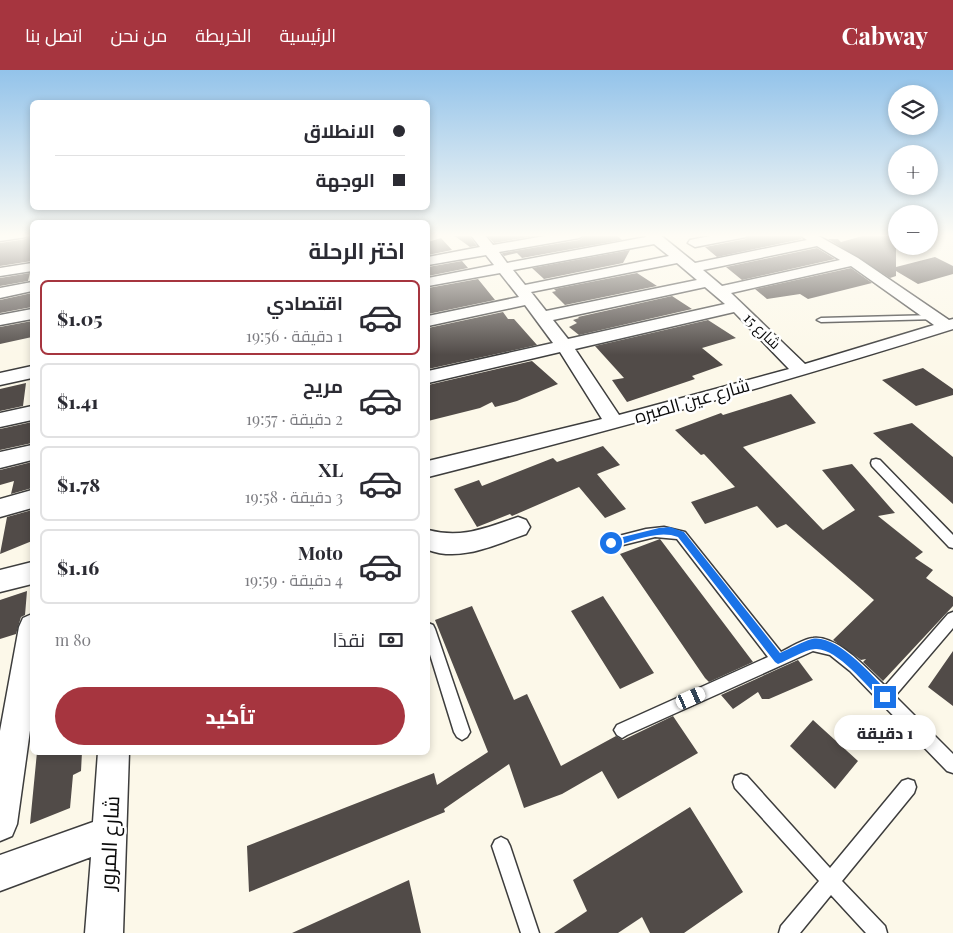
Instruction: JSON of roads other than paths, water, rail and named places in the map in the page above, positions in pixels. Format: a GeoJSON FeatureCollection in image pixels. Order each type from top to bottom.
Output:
{"type":"FeatureCollection","features":[{"type":"Feature","properties":{"kind":"street"},"geometry":{"type":"LineString","coordinates":[[430,282],[470,274]]}},
{"type":"Feature","properties":{"kind":"street"},"geometry":{"type":"LineString","coordinates":[[509,274],[564,345],[614,423]]}},
{"type":"Feature","properties":{"kind":"street"},"geometry":{"type":"LineString","coordinates":[[430,321],[524,295],[629,274]]}},
{"type":"Feature","properties":{"kind":"street","name":"شارع 15"},"geometry":{"type":"LineString","coordinates":[[699,274],[737,306],[802,371]]}},
{"type":"Feature","properties":{"kind":"street"},"geometry":{"type":"LineString","coordinates":[[542,317],[784,274]]}},
{"type":"Feature","properties":{"kind":"street"},"geometry":{"type":"LineString","coordinates":[[872,274],[945,322]]}},
{"type":"Feature","properties":{"kind":"street"},"geometry":{"type":"LineString","coordinates":[[0,293],[30,288]]}},
{"type":"Feature","properties":{"kind":"street"},"geometry":{"type":"LineString","coordinates":[[430,377],[737,306]]}},
{"type":"Feature","properties":{"kind":"street"},"geometry":{"type":"LineString","coordinates":[[0,320],[30,314]]}},
{"type":"Feature","properties":{"kind":"street","name":"شارع عين الصيره"},"geometry":{"type":"LineString","coordinates":[[430,469],[614,423],[802,371],[945,322]]}},
{"type":"Feature","properties":{"kind":"street"},"geometry":{"type":"LineString","coordinates":[[0,379],[30,372]]}},
{"type":"Feature","properties":{"kind":"street"},"geometry":{"type":"LineString","coordinates":[[0,420],[30,413]]}},
{"type":"Feature","properties":{"kind":"street"},"geometry":{"type":"LineString","coordinates":[[0,460],[30,453]]}},
{"type":"Feature","properties":{"kind":"street"},"geometry":{"type":"LineString","coordinates":[[0,508],[30,500]]}},
{"type":"Feature","properties":{"kind":"street"},"geometry":{"type":"LineString","coordinates":[[430,541],[438,546],[456,545],[518,527]]}},
{"type":"Feature","properties":{"kind":"street"},"geometry":{"type":"LineString","coordinates":[[0,581],[30,574]]}},
{"type":"Feature","properties":{"kind":"street"},"geometry":{"type":"LineString","coordinates":[[0,824],[30,639]]}},
{"type":"Feature","properties":{"kind":"street","name":"شارع المرور"},"geometry":{"type":"LineString","coordinates":[[104,933],[114,755]]}},
{"type":"Feature","properties":{"kind":"street"},"geometry":{"type":"LineString","coordinates":[[0,873],[110,833]]}},
{"type":"Feature","properties":{"kind":"lane"},"geometry":{"type":"LineString","coordinates":[[821,320],[945,322]]}},
{"type":"Feature","properties":{"kind":"lane"},"geometry":{"type":"LineString","coordinates":[[876,463],[953,543]]}},
{"type":"Feature","properties":{"kind":"lane"},"geometry":{"type":"LineString","coordinates":[[611,543],[659,531],[670,530],[681,535],[778,659]]}},
{"type":"Feature","properties":{"kind":"lane"},"geometry":{"type":"LineString","coordinates":[[885,697],[953,618]]}},
{"type":"Feature","properties":{"kind":"lane"},"geometry":{"type":"LineString","coordinates":[[430,635],[462,732]]}},
{"type":"Feature","properties":{"kind":"lane"},"geometry":{"type":"LineString","coordinates":[[622,730],[813,644],[823,645],[834,649],[855,666],[953,765]]}},
{"type":"Feature","properties":{"kind":"lane"},"geometry":{"type":"LineString","coordinates":[[741,782],[878,933]]}},
{"type":"Feature","properties":{"kind":"lane"},"geometry":{"type":"LineString","coordinates":[[788,933],[908,787]]}},
{"type":"Feature","properties":{"kind":"lane"},"geometry":{"type":"LineString","coordinates":[[501,846],[530,933]]}}]}
